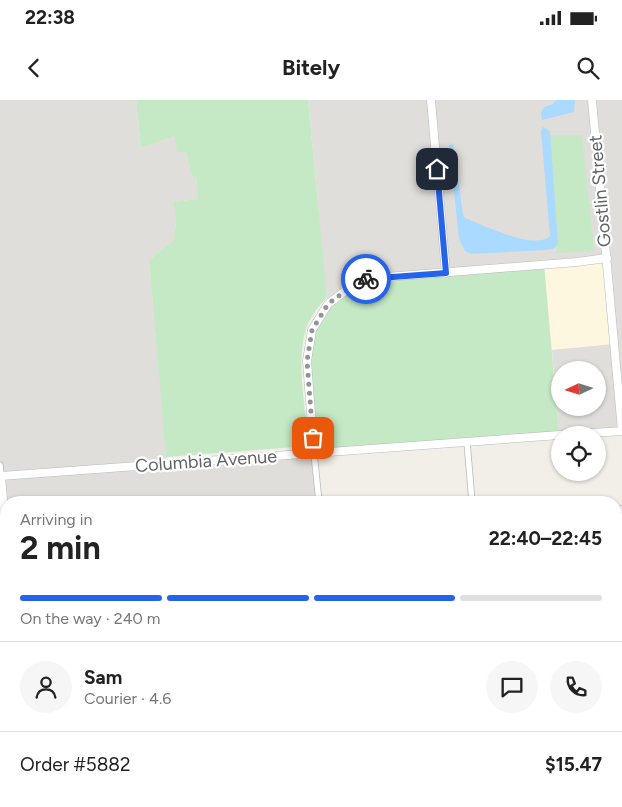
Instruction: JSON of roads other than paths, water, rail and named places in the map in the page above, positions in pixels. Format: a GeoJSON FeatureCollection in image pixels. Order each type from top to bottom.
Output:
{"type":"FeatureCollection","features":[{"type":"Feature","properties":{"kind":"street"},"geometry":{"type":"LineString","coordinates":[[431,100],[446,273]]}},
{"type":"Feature","properties":{"kind":"street","name":"Gostlin Street"},"geometry":{"type":"LineString","coordinates":[[592,100],[622,431]]}},
{"type":"Feature","properties":{"kind":"street"},"geometry":{"type":"LineString","coordinates":[[318,496],[307,361],[312,330],[328,304],[361,279],[607,258]]}},
{"type":"Feature","properties":{"kind":"street","name":"Columbia Avenue"},"geometry":{"type":"LineString","coordinates":[[606,432],[622,431]]}},
{"type":"Feature","properties":{"kind":"street","name":"Columbia Avenue"},"geometry":{"type":"LineString","coordinates":[[1,476],[551,436]]}},
{"type":"Feature","properties":{"kind":"street"},"geometry":{"type":"LineString","coordinates":[[467,442],[472,496]]}},
{"type":"Feature","properties":{"kind":"street"},"geometry":{"type":"LineString","coordinates":[[0,465],[3,496]]}},
{"type":"Feature","properties":{"kind":"water"},"geometry":{"type":"Polygon","coordinates":[[[556,100],[575,100],[574,112],[542,120],[541,112],[544,107],[553,104],[556,100]]]}},
{"type":"Feature","properties":{"kind":"water"},"geometry":{"type":"Polygon","coordinates":[[[543,127],[550,131],[558,244],[553,249],[545,250],[471,254],[465,251],[459,239],[449,145],[453,144],[465,218],[521,239],[543,240],[550,236],[541,131],[543,127]]]}}]}
